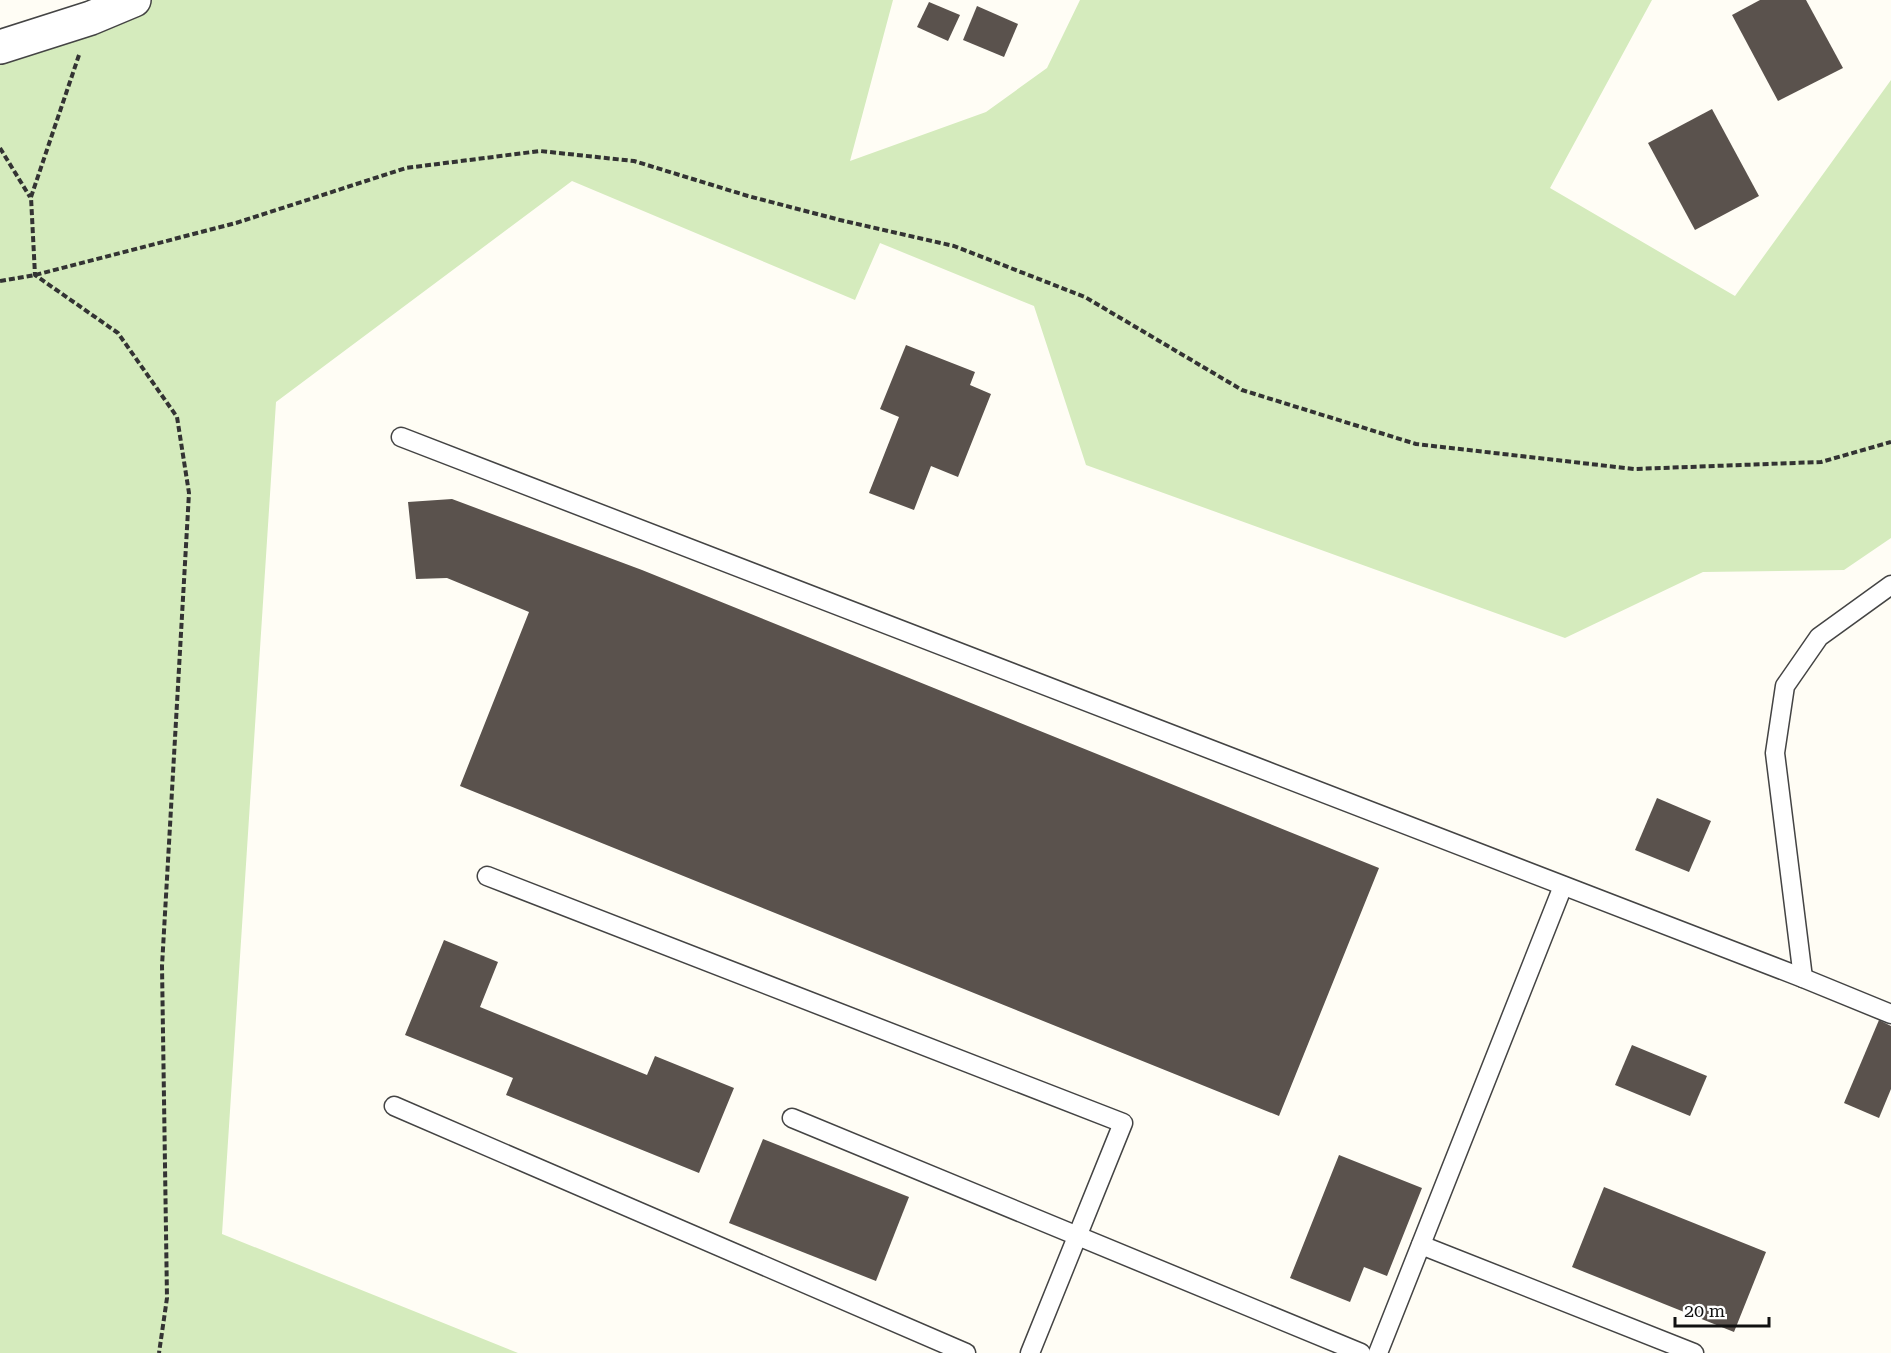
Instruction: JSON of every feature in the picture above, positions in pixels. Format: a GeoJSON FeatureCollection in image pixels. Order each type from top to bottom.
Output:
{"type":"FeatureCollection","features":[{"type":"Feature","properties":{"kind":"street"},"geometry":{"type":"LineString","coordinates":[[0,47],[89,9],[134,0]]}},
{"type":"Feature","properties":{"kind":"lane"},"geometry":{"type":"LineString","coordinates":[[401,437],[1563,885],[1891,1014]]}},
{"type":"Feature","properties":{"kind":"lane"},"geometry":{"type":"LineString","coordinates":[[1803,978],[1775,753],[1785,686],[1819,636],[1891,585]]}},
{"type":"Feature","properties":{"kind":"lane"},"geometry":{"type":"LineString","coordinates":[[488,876],[1123,1123],[1030,1353]]}},
{"type":"Feature","properties":{"kind":"lane"},"geometry":{"type":"LineString","coordinates":[[1378,1353],[1563,885]]}},
{"type":"Feature","properties":{"kind":"lane"},"geometry":{"type":"LineString","coordinates":[[394,1106],[966,1353]]}},
{"type":"Feature","properties":{"kind":"lane"},"geometry":{"type":"LineString","coordinates":[[792,1118],[1361,1353]]}},
{"type":"Feature","properties":{"kind":"lane"},"geometry":{"type":"LineString","coordinates":[[1421,1245],[1694,1353]]}},
{"type":"Feature","properties":{"kind":"path"},"geometry":{"type":"LineString","coordinates":[[35,275],[31,197],[89,9]]}},
{"type":"Feature","properties":{"kind":"path"},"geometry":{"type":"LineString","coordinates":[[0,148],[31,197]]}},
{"type":"Feature","properties":{"kind":"path"},"geometry":{"type":"LineString","coordinates":[[0,281],[35,275],[236,223],[406,168],[540,151],[634,160],[748,196],[954,246],[1085,297],[1242,390],[1416,444],[1634,469],[1821,462],[1891,442]]}},
{"type":"Feature","properties":{"kind":"path"},"geometry":{"type":"LineString","coordinates":[[35,275],[118,333],[177,417],[189,493],[162,966],[167,1298],[159,1353]]}},
{"type":"Feature","properties":{"kind":"green space"},"geometry":{"type":"Polygon","coordinates":[[[134,0],[893,0],[850,161],[986,112],[1047,68],[1080,0],[1652,0],[1550,188],[1735,296],[1891,80],[1891,538],[1844,570],[1703,572],[1565,638],[1086,465],[1034,306],[880,243],[855,300],[572,181],[276,402],[222,1234],[518,1353],[0,1353],[0,47],[134,0]]]}},
{"type":"Feature","properties":{"kind":"building"},"geometry":{"type":"Polygon","coordinates":[[[1760,0],[1806,0],[1843,68],[1778,101],[1732,15],[1760,0]]]}},
{"type":"Feature","properties":{"kind":"building"},"geometry":{"type":"Polygon","coordinates":[[[929,2],[960,15],[948,41],[917,27],[929,2]]]}},
{"type":"Feature","properties":{"kind":"building"},"geometry":{"type":"Polygon","coordinates":[[[977,6],[1018,24],[1004,57],[963,40],[977,6]]]}},
{"type":"Feature","properties":{"kind":"building"},"geometry":{"type":"Polygon","coordinates":[[[1712,109],[1759,196],[1695,230],[1648,143],[1712,109]]]}},
{"type":"Feature","properties":{"kind":"building"},"geometry":{"type":"Polygon","coordinates":[[[906,345],[975,372],[970,385],[991,394],[958,477],[931,466],[914,510],[869,493],[899,417],[880,409],[906,345]]]}},
{"type":"Feature","properties":{"kind":"building"},"geometry":{"type":"Polygon","coordinates":[[[452,499],[642,570],[1379,868],[1279,1116],[460,786],[529,612],[447,578],[416,579],[408,502],[452,499]]]}},
{"type":"Feature","properties":{"kind":"building"},"geometry":{"type":"Polygon","coordinates":[[[1657,798],[1711,821],[1689,872],[1635,850],[1657,798]]]}},
{"type":"Feature","properties":{"kind":"building"},"geometry":{"type":"Polygon","coordinates":[[[444,940],[498,962],[480,1007],[647,1075],[655,1056],[734,1088],[699,1173],[506,1095],[513,1078],[405,1035],[444,940]]]}},
{"type":"Feature","properties":{"kind":"building"},"geometry":{"type":"Polygon","coordinates":[[[1879,1020],[1891,1026],[1891,1089],[1879,1118],[1844,1103],[1879,1020]]]}},
{"type":"Feature","properties":{"kind":"building"},"geometry":{"type":"Polygon","coordinates":[[[1632,1045],[1707,1076],[1690,1116],[1615,1085],[1632,1045]]]}},
{"type":"Feature","properties":{"kind":"building"},"geometry":{"type":"Polygon","coordinates":[[[763,1139],[909,1197],[876,1281],[729,1223],[763,1139]]]}},
{"type":"Feature","properties":{"kind":"building"},"geometry":{"type":"Polygon","coordinates":[[[1339,1155],[1422,1188],[1387,1276],[1364,1267],[1350,1302],[1290,1278],[1339,1155]]]}},
{"type":"Feature","properties":{"kind":"building"},"geometry":{"type":"Polygon","coordinates":[[[1604,1187],[1766,1252],[1734,1332],[1572,1267],[1604,1187]]]}}]}
